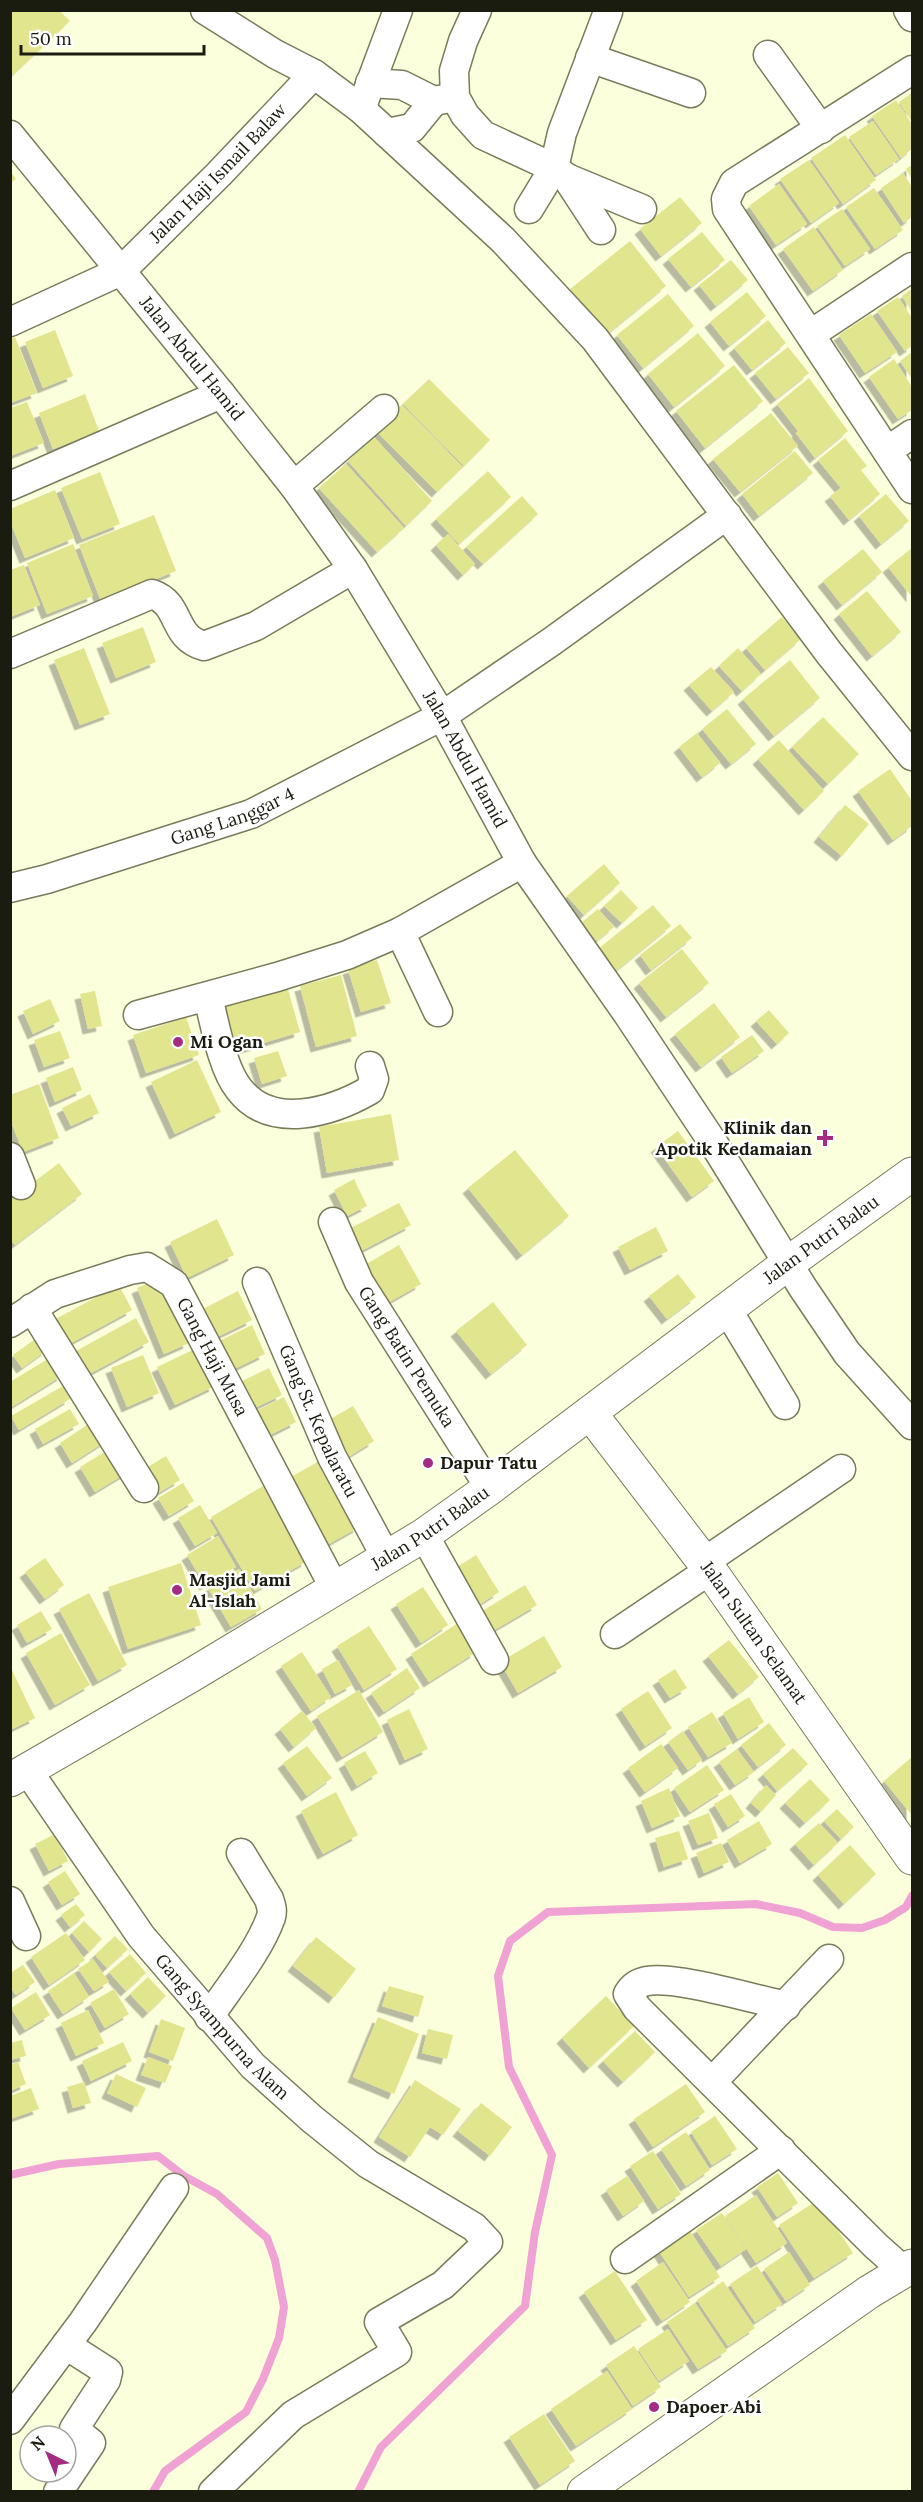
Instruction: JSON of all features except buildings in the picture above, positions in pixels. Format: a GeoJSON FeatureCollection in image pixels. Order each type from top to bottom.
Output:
{"type":"FeatureCollection","features":[{"type":"Feature","properties":{"kind":"main road","name":"Jalan Putri Balau"},"geometry":{"type":"LineString","coordinates":[[19,1776],[424,1535],[912,1174]]}},
{"type":"Feature","properties":{"kind":"main road","name":"Jalan Sultan Selamat"},"geometry":{"type":"LineString","coordinates":[[590,1413],[707,1566],[908,1852]]}},
{"type":"Feature","properties":{"kind":"main road"},"geometry":{"type":"LineString","coordinates":[[598,2488],[869,2292],[908,2268]]}},
{"type":"Feature","properties":{"kind":"street"},"geometry":{"type":"LineString","coordinates":[[205,10],[275,54],[314,75],[365,96],[387,133],[503,240],[595,339],[829,653],[912,756]]}},
{"type":"Feature","properties":{"kind":"street"},"geometry":{"type":"LineString","coordinates":[[365,96],[398,10]]}},
{"type":"Feature","properties":{"kind":"street"},"geometry":{"type":"LineString","coordinates":[[387,133],[412,128],[444,99],[463,41],[477,10]]}},
{"type":"Feature","properties":{"kind":"street"},"geometry":{"type":"LineString","coordinates":[[908,10],[912,17]]}},
{"type":"Feature","properties":{"kind":"street"},"geometry":{"type":"LineString","coordinates":[[529,209],[560,173],[562,133],[608,12]]}},
{"type":"Feature","properties":{"kind":"street"},"geometry":{"type":"LineString","coordinates":[[768,55],[821,129]]}},
{"type":"Feature","properties":{"kind":"street"},"geometry":{"type":"LineString","coordinates":[[590,58],[691,93]]}},
{"type":"Feature","properties":{"kind":"street"},"geometry":{"type":"LineString","coordinates":[[912,70],[734,183],[726,199],[727,209],[912,489]]}},
{"type":"Feature","properties":{"kind":"street","name":"Jalan Haji Ismail Balaw"},"geometry":{"type":"LineString","coordinates":[[10,321],[121,271],[314,75]]}},
{"type":"Feature","properties":{"kind":"street"},"geometry":{"type":"LineString","coordinates":[[365,96],[402,85],[444,99],[465,115],[483,135],[560,173],[642,209]]}},
{"type":"Feature","properties":{"kind":"street"},"geometry":{"type":"LineString","coordinates":[[10,135],[121,271]]}},
{"type":"Feature","properties":{"kind":"street"},"geometry":{"type":"LineString","coordinates":[[560,173],[601,230]]}},
{"type":"Feature","properties":{"kind":"street"},"geometry":{"type":"LineString","coordinates":[[811,334],[912,267]]}},
{"type":"Feature","properties":{"kind":"street","name":"Jalan Abdul Hamid"},"geometry":{"type":"LineString","coordinates":[[121,271],[294,486],[353,569],[442,716],[522,863],[627,1013],[714,1144],[788,1264],[847,1353],[912,1425]]}},
{"type":"Feature","properties":{"kind":"street"},"geometry":{"type":"LineString","coordinates":[[10,486],[221,394]]}},
{"type":"Feature","properties":{"kind":"street"},"geometry":{"type":"LineString","coordinates":[[294,486],[384,409]]}},
{"type":"Feature","properties":{"kind":"street"},"geometry":{"type":"LineString","coordinates":[[887,451],[912,434]]}},
{"type":"Feature","properties":{"kind":"street","name":"Gang Langgar 4"},"geometry":{"type":"LineString","coordinates":[[10,888],[47,879],[251,814],[442,716],[551,642],[727,515]]}},
{"type":"Feature","properties":{"kind":"street"},"geometry":{"type":"LineString","coordinates":[[10,654],[152,594],[162,597],[170,606],[187,639],[204,646],[256,626],[353,569]]}},
{"type":"Feature","properties":{"kind":"street"},"geometry":{"type":"LineString","coordinates":[[138,1016],[347,955],[400,933],[522,863]]}},
{"type":"Feature","properties":{"kind":"street"},"geometry":{"type":"LineString","coordinates":[[400,933],[438,1012]]}},
{"type":"Feature","properties":{"kind":"street"},"geometry":{"type":"LineString","coordinates":[[208,997],[229,1071],[239,1090],[261,1108],[295,1116],[348,1103],[370,1090],[374,1079],[370,1066]]}},
{"type":"Feature","properties":{"kind":"street"},"geometry":{"type":"LineString","coordinates":[[10,1157],[21,1185]]}},
{"type":"Feature","properties":{"kind":"street","name":"Gang Batin Pemuka"},"geometry":{"type":"LineString","coordinates":[[333,1222],[359,1282],[490,1488]]}},
{"type":"Feature","properties":{"kind":"street","name":"Gang Haji Musa"},"geometry":{"type":"LineString","coordinates":[[21,1316],[55,1294],[130,1270],[147,1267],[174,1284],[335,1589]]}},
{"type":"Feature","properties":{"kind":"street","name":"Gang St. Kepalaratu"},"geometry":{"type":"LineString","coordinates":[[256,1282],[332,1457],[386,1557]]}},
{"type":"Feature","properties":{"kind":"street"},"geometry":{"type":"LineString","coordinates":[[727,1309],[785,1405]]}},
{"type":"Feature","properties":{"kind":"street"},"geometry":{"type":"LineString","coordinates":[[21,1316],[144,1488]]}},
{"type":"Feature","properties":{"kind":"street"},"geometry":{"type":"LineString","coordinates":[[615,1634],[841,1468]]}},
{"type":"Feature","properties":{"kind":"street"},"geometry":{"type":"LineString","coordinates":[[424,1535],[494,1660]]}},
{"type":"Feature","properties":{"kind":"street","name":"Gang Syampurna Alam"},"geometry":{"type":"LineString","coordinates":[[19,1776],[141,1936],[253,2066],[312,2119],[368,2164],[474,2227],[488,2242],[443,2285],[379,2322],[397,2352],[293,2415],[213,2492]]}},
{"type":"Feature","properties":{"kind":"street"},"geometry":{"type":"LineString","coordinates":[[209,2017],[255,1947],[272,1915],[269,1899],[241,1853]]}},
{"type":"Feature","properties":{"kind":"street"},"geometry":{"type":"LineString","coordinates":[[10,1901],[26,1936]]}},
{"type":"Feature","properties":{"kind":"street"},"geometry":{"type":"LineString","coordinates":[[712,2082],[829,1959]]}},
{"type":"Feature","properties":{"kind":"street"},"geometry":{"type":"LineString","coordinates":[[786,2006],[686,1984],[658,1981],[634,1985],[628,1994],[631,2001],[876,2246],[908,2268]]}},
{"type":"Feature","properties":{"kind":"street"},"geometry":{"type":"LineString","coordinates":[[625,2259],[781,2150]]}},
{"type":"Feature","properties":{"kind":"street"},"geometry":{"type":"LineString","coordinates":[[10,2420],[66,2345],[174,2188]]}},
{"type":"Feature","properties":{"kind":"street"},"geometry":{"type":"LineString","coordinates":[[58,2492],[91,2443],[74,2429],[106,2380],[108,2372],[66,2345]]}},
{"type":"Feature","properties":{"kind":"waterway"},"geometry":{"type":"LineString","coordinates":[[358,2492],[381,2447],[525,2306],[535,2232],[552,2155],[509,2067],[498,1976],[510,1941],[548,1912],[756,1904],[800,1913],[833,1927],[862,1928],[885,1920],[906,1907],[912,1896]]}},
{"type":"Feature","properties":{"kind":"waterway"},"geometry":{"type":"LineString","coordinates":[[10,2175],[59,2164],[158,2156],[184,2176],[217,2194],[267,2238],[275,2260],[284,2307],[279,2338],[263,2379],[246,2412],[165,2471],[153,2492]]}},
{"type":"Feature","properties":{"kind":"place","name":"Mi Ogan"},"geometry":{"type":"Point","coordinates":[178,1042]}},
{"type":"Feature","properties":{"kind":"place","name":"Klinik dan Apotik Kedamaian"},"geometry":{"type":"Point","coordinates":[825,1138]}},
{"type":"Feature","properties":{"kind":"place","name":"Dapur Tatu"},"geometry":{"type":"Point","coordinates":[428,1463]}},
{"type":"Feature","properties":{"kind":"place","name":"Masjid Jami Al-Islah"},"geometry":{"type":"Point","coordinates":[177,1590]}},
{"type":"Feature","properties":{"kind":"place","name":"Dapoer Abi"},"geometry":{"type":"Point","coordinates":[654,2407]}}]}
